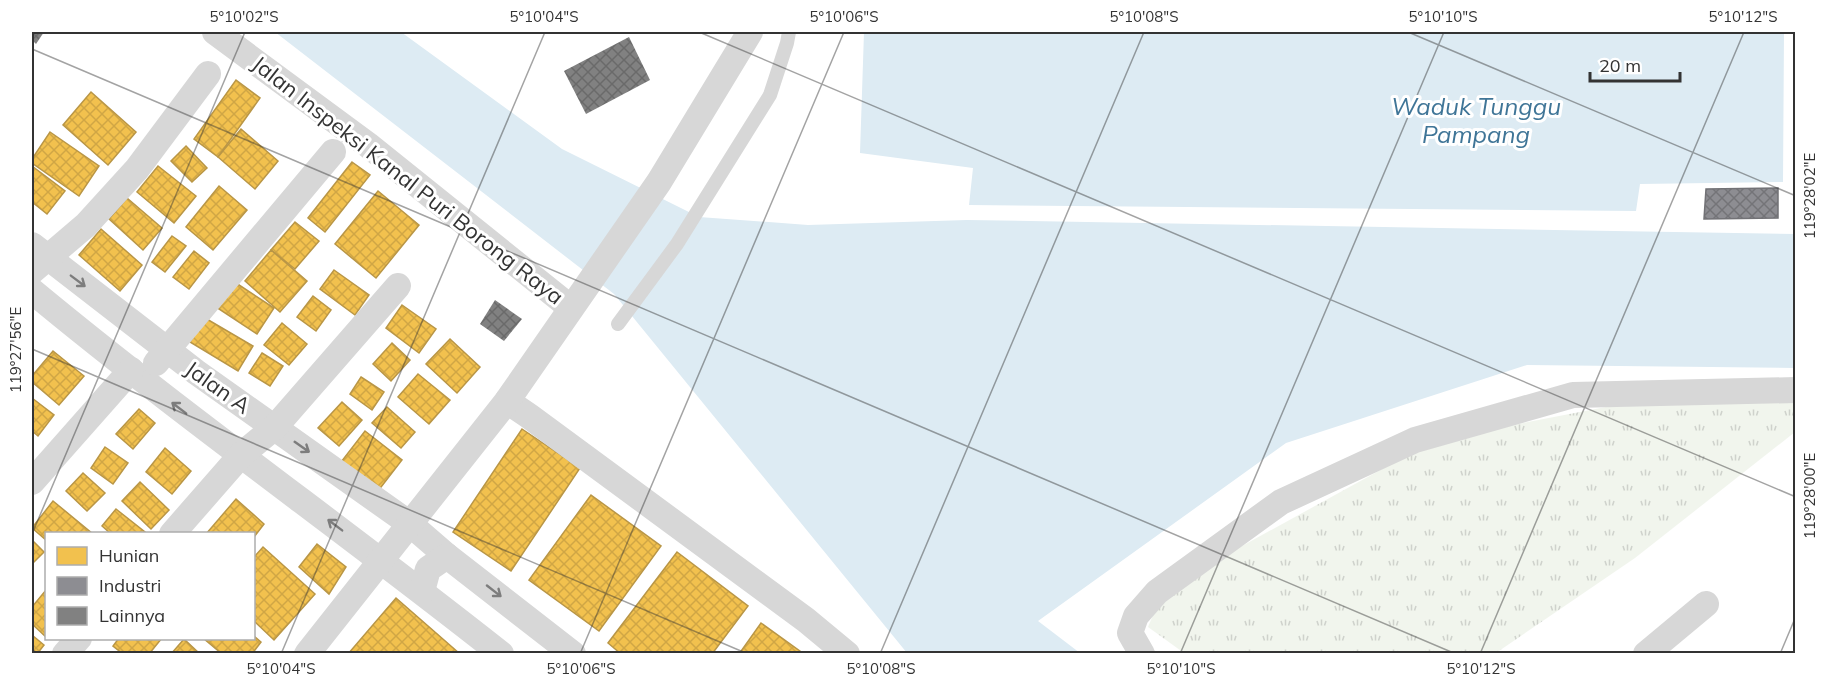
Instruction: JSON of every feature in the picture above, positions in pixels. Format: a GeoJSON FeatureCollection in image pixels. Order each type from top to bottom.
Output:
{"type":"FeatureCollection","features":[{"type":"Feature","properties":{"kind":"street","name":"Jalan Inspeksi Kanal Puri Borong Raya"},"geometry":{"type":"LineString","coordinates":[[215,32],[575,303]]}},
{"type":"Feature","properties":{"kind":"street"},"geometry":{"type":"LineString","coordinates":[[307,654],[507,402],[659,182],[750,32]]}},
{"type":"Feature","properties":{"kind":"street"},"geometry":{"type":"LineString","coordinates":[[37,258],[86,225],[138,170],[208,74]]}},
{"type":"Feature","properties":{"kind":"street"},"geometry":{"type":"LineString","coordinates":[[32,482],[136,375],[167,350],[333,152]]}},
{"type":"Feature","properties":{"kind":"street","name":"Jalan A"},"geometry":{"type":"LineString","coordinates":[[37,258],[410,524],[447,556],[573,654]]}},
{"type":"Feature","properties":{"kind":"street"},"geometry":{"type":"LineString","coordinates":[[174,532],[241,455],[275,427],[398,286]]}},
{"type":"Feature","properties":{"kind":"street","name":"Jalan A"},"geometry":{"type":"LineString","coordinates":[[32,291],[136,375],[382,560],[501,654]]}},
{"type":"Feature","properties":{"kind":"street"},"geometry":{"type":"LineString","coordinates":[[1142,654],[1130,633],[1136,616],[1157,592],[1281,502],[1415,440],[1573,395],[1796,390]]}},
{"type":"Feature","properties":{"kind":"street"},"geometry":{"type":"LineString","coordinates":[[507,402],[539,423],[806,620],[847,654]]}},
{"type":"Feature","properties":{"kind":"street"},"geometry":{"type":"LineString","coordinates":[[422,591],[428,569],[447,556]]}},
{"type":"Feature","properties":{"kind":"street"},"geometry":{"type":"LineString","coordinates":[[1646,654],[1706,603]]}},
{"type":"Feature","properties":{"kind":"street"},"geometry":{"type":"LineString","coordinates":[[66,654],[78,640]]}},
{"type":"Feature","properties":{"kind":"lane"},"geometry":{"type":"LineString","coordinates":[[618,324],[677,244],[770,95],[789,32]]}},
{"type":"Feature","properties":{"kind":"green space"},"geometry":{"type":"Polygon","coordinates":[[[1795,401],[1795,432],[1635,558],[1496,653],[1184,653],[1148,627],[1164,589],[1435,440],[1611,406],[1795,401]]]}},
{"type":"Feature","properties":{"kind":"water"},"geometry":{"type":"Polygon","coordinates":[[[275,32],[401,32],[562,149],[699,217],[808,225],[967,220],[1795,234],[1795,368],[1527,365],[1286,443],[1038,621],[1080,653],[907,653],[614,294],[275,32]]]}},
{"type":"Feature","properties":{"kind":"water","name":"Waduk Tunggu Pampang"},"geometry":{"type":"Polygon","coordinates":[[[864,32],[1784,32],[1783,182],[1640,184],[1636,211],[969,205],[973,168],[860,153],[864,32]]]}},
{"type":"Feature","properties":{"kind":"building: Hunian"},"geometry":{"type":"Polygon","coordinates":[[[236,80],[260,98],[218,157],[194,139],[236,80]]]}},
{"type":"Feature","properties":{"kind":"building: Hunian"},"geometry":{"type":"Polygon","coordinates":[[[91,92],[136,132],[108,165],[63,125],[91,92]]]}},
{"type":"Feature","properties":{"kind":"building: Hunian"},"geometry":{"type":"Polygon","coordinates":[[[241,129],[278,161],[255,189],[218,157],[241,129]]]}},
{"type":"Feature","properties":{"kind":"building: Hunian"},"geometry":{"type":"Polygon","coordinates":[[[50,132],[99,166],[79,196],[32,163],[32,159],[50,132]]]}},
{"type":"Feature","properties":{"kind":"building: Hunian"},"geometry":{"type":"Polygon","coordinates":[[[186,146],[207,168],[192,182],[171,161],[186,146]]]}},
{"type":"Feature","properties":{"kind":"building: Hunian"},"geometry":{"type":"Polygon","coordinates":[[[352,162],[370,175],[325,232],[308,218],[352,162]]]}},
{"type":"Feature","properties":{"kind":"building: Hunian"},"geometry":{"type":"Polygon","coordinates":[[[32,166],[65,191],[47,214],[32,202],[32,166]]]}},
{"type":"Feature","properties":{"kind":"building: Hunian"},"geometry":{"type":"Polygon","coordinates":[[[158,166],[196,196],[174,223],[137,192],[158,166]]]}},
{"type":"Feature","properties":{"kind":"building: Hunian"},"geometry":{"type":"Polygon","coordinates":[[[219,186],[247,210],[213,250],[186,227],[219,186]]]}},
{"type":"Feature","properties":{"kind":"building: Hunian"},"geometry":{"type":"Polygon","coordinates":[[[378,191],[419,225],[376,278],[335,244],[378,191]]]}},
{"type":"Feature","properties":{"kind":"building: Hunian"},"geometry":{"type":"Polygon","coordinates":[[[127,198],[162,228],[143,250],[109,219],[127,198]]]}},
{"type":"Feature","properties":{"kind":"building: Hunian"},"geometry":{"type":"Polygon","coordinates":[[[295,222],[319,241],[295,269],[271,250],[295,222]]]}},
{"type":"Feature","properties":{"kind":"building: Hunian"},"geometry":{"type":"Polygon","coordinates":[[[101,229],[142,265],[120,291],[79,255],[101,229]]]}},
{"type":"Feature","properties":{"kind":"building: Hunian"},"geometry":{"type":"Polygon","coordinates":[[[172,236],[186,246],[165,272],[152,262],[172,236]]]}},
{"type":"Feature","properties":{"kind":"building: Hunian"},"geometry":{"type":"Polygon","coordinates":[[[271,250],[307,281],[280,312],[245,281],[271,250]]]}},
{"type":"Feature","properties":{"kind":"building: Hunian"},"geometry":{"type":"Polygon","coordinates":[[[194,251],[209,263],[189,289],[173,277],[194,251]]]}},
{"type":"Feature","properties":{"kind":"building: Hunian"},"geometry":{"type":"Polygon","coordinates":[[[334,270],[369,295],[355,315],[320,289],[334,270]]]}},
{"type":"Feature","properties":{"kind":"building: Hunian"},"geometry":{"type":"Polygon","coordinates":[[[233,281],[274,308],[257,334],[216,307],[233,281]]]}},
{"type":"Feature","properties":{"kind":"building: Hunian"},"geometry":{"type":"Polygon","coordinates":[[[313,296],[331,310],[316,331],[297,317],[313,296]]]}},
{"type":"Feature","properties":{"kind":"building: Hunian"},"geometry":{"type":"Polygon","coordinates":[[[402,305],[436,329],[419,353],[386,328],[402,305]]]}},
{"type":"Feature","properties":{"kind":"building: Hunian"},"geometry":{"type":"Polygon","coordinates":[[[205,318],[253,346],[238,371],[190,342],[205,318]]]}},
{"type":"Feature","properties":{"kind":"building: Hunian"},"geometry":{"type":"Polygon","coordinates":[[[282,323],[307,344],[289,365],[264,345],[282,323]]]}},
{"type":"Feature","properties":{"kind":"building: Hunian"},"geometry":{"type":"Polygon","coordinates":[[[450,339],[480,367],[457,393],[426,364],[450,339]]]}},
{"type":"Feature","properties":{"kind":"building: Hunian"},"geometry":{"type":"Polygon","coordinates":[[[392,343],[410,360],[391,381],[373,364],[392,343]]]}},
{"type":"Feature","properties":{"kind":"building: Hunian"},"geometry":{"type":"Polygon","coordinates":[[[53,351],[84,376],[59,405],[32,382],[32,376],[53,351]]]}},
{"type":"Feature","properties":{"kind":"building: Hunian"},"geometry":{"type":"Polygon","coordinates":[[[262,353],[283,366],[270,386],[249,373],[262,353]]]}},
{"type":"Feature","properties":{"kind":"building: Hunian"},"geometry":{"type":"Polygon","coordinates":[[[418,374],[450,400],[429,424],[398,397],[418,374]]]}},
{"type":"Feature","properties":{"kind":"building: Hunian"},"geometry":{"type":"Polygon","coordinates":[[[361,377],[384,392],[372,410],[350,394],[361,377]]]}},
{"type":"Feature","properties":{"kind":"building: Hunian"},"geometry":{"type":"Polygon","coordinates":[[[32,398],[54,415],[38,436],[32,431],[32,398]]]}},
{"type":"Feature","properties":{"kind":"building: Hunian"},"geometry":{"type":"Polygon","coordinates":[[[342,402],[362,420],[339,446],[318,428],[342,402]]]}},
{"type":"Feature","properties":{"kind":"building: Hunian"},"geometry":{"type":"Polygon","coordinates":[[[387,407],[415,432],[401,448],[372,423],[387,407]]]}},
{"type":"Feature","properties":{"kind":"building: Hunian"},"geometry":{"type":"Polygon","coordinates":[[[139,409],[155,423],[133,449],[116,434],[139,409]]]}},
{"type":"Feature","properties":{"kind":"building: Hunian"},"geometry":{"type":"Polygon","coordinates":[[[522,429],[580,468],[511,571],[453,532],[522,429]]]}},
{"type":"Feature","properties":{"kind":"building: Hunian"},"geometry":{"type":"Polygon","coordinates":[[[365,431],[402,460],[378,491],[341,462],[365,431]]]}},
{"type":"Feature","properties":{"kind":"building: Hunian"},"geometry":{"type":"Polygon","coordinates":[[[105,447],[128,463],[113,484],[91,468],[105,447]]]}},
{"type":"Feature","properties":{"kind":"building: Hunian"},"geometry":{"type":"Polygon","coordinates":[[[165,448],[191,471],[172,494],[146,472],[165,448]]]}},
{"type":"Feature","properties":{"kind":"building: Hunian"},"geometry":{"type":"Polygon","coordinates":[[[83,473],[105,493],[87,511],[66,491],[83,473]]]}},
{"type":"Feature","properties":{"kind":"building: Hunian"},"geometry":{"type":"Polygon","coordinates":[[[140,482],[169,510],[151,529],[122,501],[140,482]]]}},
{"type":"Feature","properties":{"kind":"building: Hunian"},"geometry":{"type":"Polygon","coordinates":[[[591,495],[661,546],[599,631],[529,580],[591,495]]]}},
{"type":"Feature","properties":{"kind":"building: Hunian"},"geometry":{"type":"Polygon","coordinates":[[[236,499],[264,524],[255,536],[255,532],[208,532],[236,499]]]}},
{"type":"Feature","properties":{"kind":"building: Hunian"},"geometry":{"type":"Polygon","coordinates":[[[53,501],[91,532],[45,532],[45,539],[32,528],[53,501]]]}},
{"type":"Feature","properties":{"kind":"building: Hunian"},"geometry":{"type":"Polygon","coordinates":[[[116,509],[145,532],[109,532],[102,526],[116,509]]]}},
{"type":"Feature","properties":{"kind":"building: Hunian"},"geometry":{"type":"Polygon","coordinates":[[[32,540],[44,552],[32,564],[32,540]]]}},
{"type":"Feature","properties":{"kind":"building: Hunian"},"geometry":{"type":"Polygon","coordinates":[[[317,544],[346,567],[329,594],[299,567],[317,544]]]}},
{"type":"Feature","properties":{"kind":"building: Hunian"},"geometry":{"type":"Polygon","coordinates":[[[263,547],[315,594],[274,640],[255,622],[255,556],[263,547]]]}},
{"type":"Feature","properties":{"kind":"building: Hunian"},"geometry":{"type":"Polygon","coordinates":[[[677,552],[748,606],[712,654],[621,654],[608,643],[677,552]]]}},
{"type":"Feature","properties":{"kind":"building: Hunian"},"geometry":{"type":"Polygon","coordinates":[[[45,591],[45,636],[32,624],[32,607],[45,591]]]}},
{"type":"Feature","properties":{"kind":"building: Hunian"},"geometry":{"type":"Polygon","coordinates":[[[396,598],[460,654],[348,654],[396,598]]]}},
{"type":"Feature","properties":{"kind":"building: Hunian"},"geometry":{"type":"Polygon","coordinates":[[[761,623],[804,654],[739,654],[761,623]]]}},
{"type":"Feature","properties":{"kind":"building: Hunian"},"geometry":{"type":"Polygon","coordinates":[[[32,635],[44,645],[37,654],[32,654],[32,635]]]}},
{"type":"Feature","properties":{"kind":"building: Hunian"},"geometry":{"type":"Polygon","coordinates":[[[255,637],[261,642],[252,654],[222,654],[205,640],[255,640],[255,637]]]}},
{"type":"Feature","properties":{"kind":"building: Hunian"},"geometry":{"type":"Polygon","coordinates":[[[118,640],[160,640],[149,654],[123,654],[113,646],[118,640]]]}},
{"type":"Feature","properties":{"kind":"building: Hunian"},"geometry":{"type":"Polygon","coordinates":[[[185,640],[200,654],[171,654],[185,640]]]}},
{"type":"Feature","properties":{"kind":"building: Industri"},"geometry":{"type":"Polygon","coordinates":[[[1778,188],[1778,218],[1704,219],[1706,189],[1778,188]]]}},
{"type":"Feature","properties":{"kind":"building: Lainnya"},"geometry":{"type":"Polygon","coordinates":[[[32,32],[44,32],[36,44],[32,40],[32,32]]]}},
{"type":"Feature","properties":{"kind":"building: Lainnya"},"geometry":{"type":"Polygon","coordinates":[[[629,37],[650,80],[586,114],[564,71],[629,37]]]}},
{"type":"Feature","properties":{"kind":"building: Lainnya"},"geometry":{"type":"Polygon","coordinates":[[[495,300],[522,319],[504,341],[480,324],[495,300]]]}}]}
